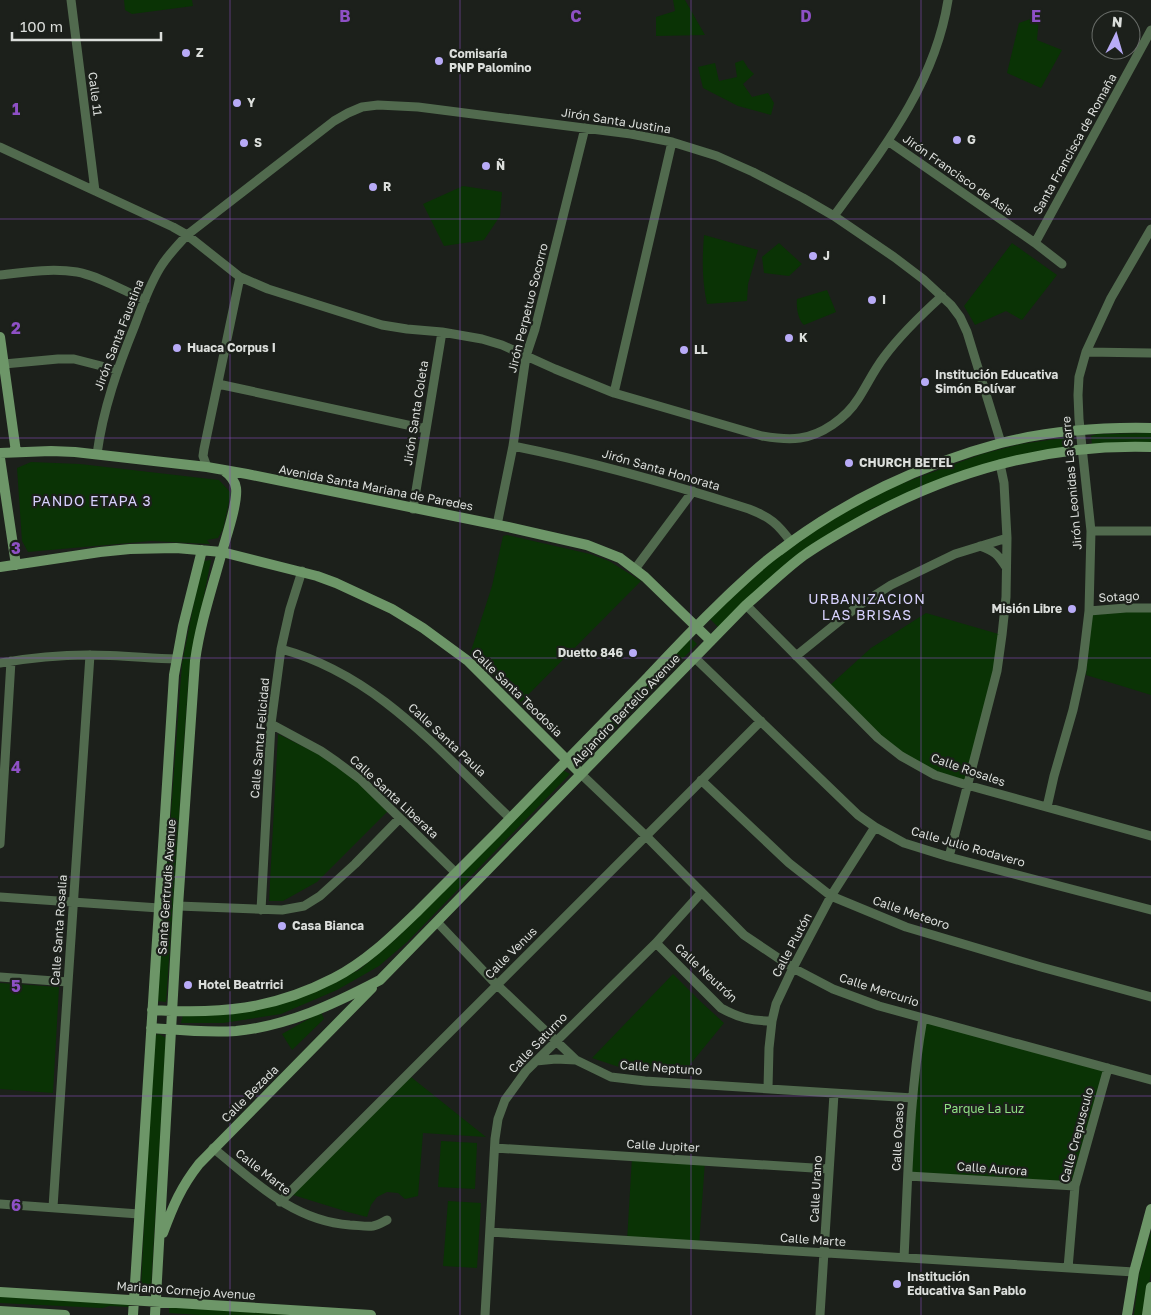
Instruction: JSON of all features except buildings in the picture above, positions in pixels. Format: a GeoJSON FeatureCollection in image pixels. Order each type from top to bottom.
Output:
{"type":"FeatureCollection","features":[{"type":"Feature","properties":{"kind":"main road"},"geometry":{"type":"LineString","coordinates":[[0,338],[16,452]]}},
{"type":"Feature","properties":{"kind":"main road","name":"Alejandro Bertello Avenue"},"geometry":{"type":"LineString","coordinates":[[152,1010],[212,1012],[256,1006],[289,997],[336,977],[363,960],[386,942],[456,873],[567,761],[696,626],[742,582],[777,552],[839,510],[930,466],[1001,443],[1055,433],[1109,428],[1151,428]]}},
{"type":"Feature","properties":{"kind":"main road","name":"Alejandro Bertello Avenue"},"geometry":{"type":"LineString","coordinates":[[151,1028],[210,1032],[235,1031],[277,1024],[335,1003],[380,980],[746,605],[803,556],[850,527],[923,489],[1000,464],[1055,452],[1108,447],[1151,446]]}},
{"type":"Feature","properties":{"kind":"main road","name":"Avenida Santa Mariana de Paredes"},"geometry":{"type":"LineString","coordinates":[[0,453],[51,451],[97,454],[207,467],[414,504],[587,545],[620,558],[635,569],[711,641]]}},
{"type":"Feature","properties":{"kind":"main road"},"geometry":{"type":"LineString","coordinates":[[0,458],[16,565]]}},
{"type":"Feature","properties":{"kind":"main road","name":"Santa Gertrudis Avenue"},"geometry":{"type":"LineString","coordinates":[[155,1315],[194,661],[236,494],[234,481],[223,470]]}},
{"type":"Feature","properties":{"kind":"main road","name":"Calle Santa Teodosia"},"geometry":{"type":"LineString","coordinates":[[0,567],[100,552],[155,548],[222,552],[317,576],[392,609],[423,628],[468,661],[581,774]]}},
{"type":"Feature","properties":{"kind":"main road","name":"Santa Gertrudis Avenue"},"geometry":{"type":"LineString","coordinates":[[133,1315],[176,659],[202,550]]}},
{"type":"Feature","properties":{"kind":"main road","name":"Calle Bezada"},"geometry":{"type":"LineString","coordinates":[[159,1241],[177,1196],[199,1164],[380,980]]}},
{"type":"Feature","properties":{"kind":"main road"},"geometry":{"type":"LineString","coordinates":[[1127,1315],[1134,1272],[1151,1209]]}},
{"type":"Feature","properties":{"kind":"main road"},"geometry":{"type":"LineString","coordinates":[[1147,1315],[1151,1286]]}},
{"type":"Feature","properties":{"kind":"main road","name":"Mariano Cornejo Avenue"},"geometry":{"type":"LineString","coordinates":[[0,1292],[370,1315]]}},
{"type":"Feature","properties":{"kind":"main road"},"geometry":{"type":"LineString","coordinates":[[0,1311],[65,1315]]}},
{"type":"Feature","properties":{"kind":"street","name":"Calle 11"},"geometry":{"type":"LineString","coordinates":[[71,0],[95,191]]}},
{"type":"Feature","properties":{"kind":"street"},"geometry":{"type":"LineString","coordinates":[[834,216],[888,141],[911,103],[931,64],[940,37],[948,0]]}},
{"type":"Feature","properties":{"kind":"street","name":"Santa Francisca de Romaña"},"geometry":{"type":"LineString","coordinates":[[1035,243],[1151,30]]}},
{"type":"Feature","properties":{"kind":"street","name":"Jirón Santa Justina"},"geometry":{"type":"LineString","coordinates":[[187,235],[334,121],[362,107],[378,105],[410,107],[631,134],[672,142],[717,156],[803,198],[834,216],[909,268],[942,296],[960,317],[967,332],[1001,443]]}},
{"type":"Feature","properties":{"kind":"street","name":"Jirón Perpetuo Socorro"},"geometry":{"type":"LineString","coordinates":[[497,525],[513,446],[526,356],[535,329],[585,128]]}},
{"type":"Feature","properties":{"kind":"street","name":"Jirón Francisco de Asis"},"geometry":{"type":"LineString","coordinates":[[888,141],[1035,243],[1062,264]]}},
{"type":"Feature","properties":{"kind":"street"},"geometry":{"type":"LineString","coordinates":[[614,394],[672,142]]}},
{"type":"Feature","properties":{"kind":"street"},"geometry":{"type":"LineString","coordinates":[[0,147],[173,227],[187,235],[240,277],[268,289],[374,322],[407,330],[442,332],[482,339],[502,345],[614,394],[762,436],[782,439],[801,438],[829,426],[847,413],[858,400],[883,358],[898,339],[921,314],[942,296]]}},
{"type":"Feature","properties":{"kind":"street","name":"Jirón Leonidas La Sarre"},"geometry":{"type":"LineString","coordinates":[[1047,807],[1082,669],[1089,611],[1091,531],[1082,449],[1078,395],[1079,377],[1086,352],[1111,298],[1151,229]]}},
{"type":"Feature","properties":{"kind":"street","name":"Jirón Santa Faustina"},"geometry":{"type":"LineString","coordinates":[[97,454],[100,431],[117,370],[145,300],[160,269],[173,250],[187,235]]}},
{"type":"Feature","properties":{"kind":"street"},"geometry":{"type":"LineString","coordinates":[[0,275],[59,270],[78,273],[95,278],[145,300]]}},
{"type":"Feature","properties":{"kind":"street"},"geometry":{"type":"LineString","coordinates":[[207,467],[203,456],[204,449],[240,277]]}},
{"type":"Feature","properties":{"kind":"street","name":"Jirón Santa Coleta"},"geometry":{"type":"LineString","coordinates":[[414,504],[442,332]]}},
{"type":"Feature","properties":{"kind":"street"},"geometry":{"type":"LineString","coordinates":[[1086,352],[1151,352]]}},
{"type":"Feature","properties":{"kind":"street"},"geometry":{"type":"LineString","coordinates":[[4,364],[74,359],[117,370]]}},
{"type":"Feature","properties":{"kind":"street"},"geometry":{"type":"LineString","coordinates":[[218,384],[426,429]]}},
{"type":"Feature","properties":{"kind":"street","name":"Jirón Santa Honorata"},"geometry":{"type":"LineString","coordinates":[[513,446],[609,468],[693,491],[762,514],[782,530],[791,542]]}},
{"type":"Feature","properties":{"kind":"street"},"geometry":{"type":"LineString","coordinates":[[949,857],[997,671],[1004,616],[1007,538],[1004,483],[1000,464]]}},
{"type":"Feature","properties":{"kind":"street"},"geometry":{"type":"LineString","coordinates":[[635,569],[693,491]]}},
{"type":"Feature","properties":{"kind":"street"},"geometry":{"type":"LineString","coordinates":[[1091,531],[1151,531]]}},
{"type":"Feature","properties":{"kind":"street"},"geometry":{"type":"LineString","coordinates":[[796,656],[858,606],[891,585],[955,554],[1007,538]]}},
{"type":"Feature","properties":{"kind":"street"},"geometry":{"type":"LineString","coordinates":[[980,546],[997,554],[1006,567]]}},
{"type":"Feature","properties":{"kind":"street","name":"Calle Santa Felicidad"},"geometry":{"type":"LineString","coordinates":[[261,910],[271,724],[281,649],[290,609],[302,571]]}},
{"type":"Feature","properties":{"kind":"street","name":"Calle Rosales"},"geometry":{"type":"LineString","coordinates":[[746,605],[878,738],[901,756],[935,774],[967,785],[1151,836]]}},
{"type":"Feature","properties":{"kind":"street","name":"Sotago"},"geometry":{"type":"LineString","coordinates":[[1089,611],[1151,608]]}},
{"type":"Feature","properties":{"kind":"street","name":"Calle Santa Paula"},"geometry":{"type":"LineString","coordinates":[[281,649],[299,654],[330,667],[392,707],[424,733],[510,818]]}},
{"type":"Feature","properties":{"kind":"street"},"geometry":{"type":"LineString","coordinates":[[0,663],[40,657],[90,655],[176,659]]}},
{"type":"Feature","properties":{"kind":"street","name":"Calle Santa Rosalia"},"geometry":{"type":"LineString","coordinates":[[53,1208],[90,655]]}},
{"type":"Feature","properties":{"kind":"street","name":"Calle Julio Rodavero"},"geometry":{"type":"LineString","coordinates":[[694,657],[858,815],[875,827],[904,843],[949,857],[1151,910]]}},
{"type":"Feature","properties":{"kind":"street"},"geometry":{"type":"LineString","coordinates":[[0,844],[11,661]]}},
{"type":"Feature","properties":{"kind":"street","name":"Calle Venus"},"geometry":{"type":"LineString","coordinates":[[280,1202],[761,721]]}},
{"type":"Feature","properties":{"kind":"street","name":"Calle Santa Liberata"},"geometry":{"type":"LineString","coordinates":[[271,724],[337,762],[361,780],[456,873]]}},
{"type":"Feature","properties":{"kind":"street","name":"Calle Mercurio"},"geometry":{"type":"LineString","coordinates":[[581,774],[646,836],[744,935],[793,968],[833,989],[879,1006],[1151,1080]]}},
{"type":"Feature","properties":{"kind":"street","name":"Calle Meteoro"},"geometry":{"type":"LineString","coordinates":[[701,780],[789,863],[831,896],[906,927],[1151,997]]}},
{"type":"Feature","properties":{"kind":"street"},"geometry":{"type":"LineString","coordinates":[[178,906],[261,910],[282,910],[304,906],[320,896],[355,864],[400,818]]}},
{"type":"Feature","properties":{"kind":"street","name":"Calle Plutón"},"geometry":{"type":"LineString","coordinates":[[768,1088],[769,1048],[776,1004],[831,896],[875,827]]}},
{"type":"Feature","properties":{"kind":"street","name":"Calle Saturno"},"geometry":{"type":"LineString","coordinates":[[485,1315],[494,1148],[498,1119],[505,1100],[526,1071],[656,943],[701,893]]}},
{"type":"Feature","properties":{"kind":"street"},"geometry":{"type":"LineString","coordinates":[[0,896],[159,908]]}},
{"type":"Feature","properties":{"kind":"street","name":"Calle Neptuno"},"geometry":{"type":"LineString","coordinates":[[437,922],[497,984],[576,1060],[611,1076],[834,1094],[913,1098]]}},
{"type":"Feature","properties":{"kind":"street","name":"Calle Neutrón"},"geometry":{"type":"LineString","coordinates":[[656,943],[721,1008],[745,1019],[772,1021]]}},
{"type":"Feature","properties":{"kind":"street"},"geometry":{"type":"LineString","coordinates":[[0,977],[68,982]]}},
{"type":"Feature","properties":{"kind":"street","name":"Calle Ocaso"},"geometry":{"type":"LineString","coordinates":[[904,1258],[913,1098],[917,1050],[923,1018]]}},
{"type":"Feature","properties":{"kind":"street"},"geometry":{"type":"LineString","coordinates":[[536,1061],[576,1060]]}},
{"type":"Feature","properties":{"kind":"street","name":"Calle Crepusculo"},"geometry":{"type":"LineString","coordinates":[[1068,1268],[1075,1186],[1108,1068]]}},
{"type":"Feature","properties":{"kind":"street","name":"Calle Urano"},"geometry":{"type":"LineString","coordinates":[[820,1315],[834,1094]]}},
{"type":"Feature","properties":{"kind":"street","name":"Calle Marte"},"geometry":{"type":"LineString","coordinates":[[213,1148],[280,1202],[294,1210],[340,1224],[373,1226],[387,1220]]}},
{"type":"Feature","properties":{"kind":"street","name":"Calle Jupiter"},"geometry":{"type":"LineString","coordinates":[[494,1148],[829,1169]]}},
{"type":"Feature","properties":{"kind":"street","name":"Calle Aurora"},"geometry":{"type":"LineString","coordinates":[[908,1176],[1075,1186]]}},
{"type":"Feature","properties":{"kind":"street"},"geometry":{"type":"LineString","coordinates":[[0,1204],[139,1214]]}},
{"type":"Feature","properties":{"kind":"street","name":"Calle Marte"},"geometry":{"type":"LineString","coordinates":[[490,1232],[1134,1272]]}},
{"type":"Feature","properties":{"kind":"green space"},"geometry":{"type":"Polygon","coordinates":[[[124,0],[192,0],[193,6],[132,14],[125,10],[124,0]]]}},
{"type":"Feature","properties":{"kind":"green space"},"geometry":{"type":"Polygon","coordinates":[[[673,0],[685,0],[705,35],[656,36],[656,17],[675,11],[673,0]]]}},
{"type":"Feature","properties":{"kind":"green space"},"geometry":{"type":"Polygon","coordinates":[[[1039,16],[1037,40],[1062,50],[1041,88],[1007,73],[1019,23],[1039,16]]]}},
{"type":"Feature","properties":{"kind":"green space"},"geometry":{"type":"Polygon","coordinates":[[[743,60],[754,74],[743,84],[752,97],[768,93],[774,103],[771,115],[738,106],[703,88],[698,67],[715,63],[719,81],[737,77],[735,63],[743,60]]]}},
{"type":"Feature","properties":{"kind":"green space"},"geometry":{"type":"Polygon","coordinates":[[[463,186],[502,192],[500,216],[484,240],[444,246],[423,204],[463,186]]]}},
{"type":"Feature","properties":{"kind":"green space"},"geometry":{"type":"Polygon","coordinates":[[[704,235],[758,250],[748,284],[747,301],[707,304],[703,270],[704,235]]]}},
{"type":"Feature","properties":{"kind":"green space"},"geometry":{"type":"Polygon","coordinates":[[[779,243],[802,264],[789,276],[764,273],[762,257],[779,243]]]}},
{"type":"Feature","properties":{"kind":"green space"},"geometry":{"type":"Polygon","coordinates":[[[1012,243],[1057,275],[1022,320],[1006,311],[975,325],[964,306],[1012,243]]]}},
{"type":"Feature","properties":{"kind":"green space"},"geometry":{"type":"Polygon","coordinates":[[[827,290],[836,312],[804,325],[798,313],[797,299],[827,290]]]}},
{"type":"Feature","properties":{"kind":"green space"},"geometry":{"type":"Polygon","coordinates":[[[1151,433],[1151,445],[1092,444],[1091,436],[1097,434],[1151,433]]]}},
{"type":"Feature","properties":{"kind":"green space"},"geometry":{"type":"Polygon","coordinates":[[[1070,437],[1070,446],[943,480],[873,508],[824,538],[718,627],[709,618],[775,559],[825,524],[879,492],[982,454],[1021,444],[1070,437]]]}},
{"type":"Feature","properties":{"kind":"green space"},"geometry":{"type":"Polygon","coordinates":[[[31,462],[80,464],[219,480],[231,493],[223,529],[218,538],[207,540],[210,544],[151,541],[28,552],[22,541],[17,468],[31,462]]]}},
{"type":"Feature","properties":{"kind":"green space"},"geometry":{"type":"Polygon","coordinates":[[[507,535],[590,554],[609,561],[641,581],[521,702],[470,654],[492,586],[503,536],[507,535]]]}},
{"type":"Feature","properties":{"kind":"green space"},"geometry":{"type":"Polygon","coordinates":[[[211,560],[189,672],[166,1002],[157,1001],[182,664],[202,561],[211,560]]]}},
{"type":"Feature","properties":{"kind":"green space"},"geometry":{"type":"Polygon","coordinates":[[[1151,612],[1151,695],[1086,675],[1092,615],[1151,612]]]}},
{"type":"Feature","properties":{"kind":"green space"},"geometry":{"type":"Polygon","coordinates":[[[926,613],[1002,635],[967,785],[901,756],[828,687],[871,648],[926,613]]]}},
{"type":"Feature","properties":{"kind":"green space"},"geometry":{"type":"Polygon","coordinates":[[[691,638],[697,644],[594,750],[586,743],[691,638]]]}},
{"type":"Feature","properties":{"kind":"green space"},"geometry":{"type":"Polygon","coordinates":[[[278,734],[320,755],[361,782],[389,810],[317,882],[283,901],[269,901],[278,734]]]}},
{"type":"Feature","properties":{"kind":"green space"},"geometry":{"type":"Polygon","coordinates":[[[561,769],[570,774],[407,942],[379,966],[337,990],[281,1014],[223,1023],[181,1023],[183,1015],[310,992],[359,970],[397,938],[561,769]]]}},
{"type":"Feature","properties":{"kind":"green space"},"geometry":{"type":"Polygon","coordinates":[[[673,974],[724,1023],[684,1072],[622,1068],[592,1058],[673,974]]]}},
{"type":"Feature","properties":{"kind":"green space"},"geometry":{"type":"Polygon","coordinates":[[[0,983],[59,987],[53,1093],[0,1089],[0,983]]]}},
{"type":"Feature","properties":{"kind":"green space"},"geometry":{"type":"Polygon","coordinates":[[[321,1012],[324,1019],[292,1050],[282,1034],[321,1012]]]}},
{"type":"Feature","properties":{"kind":"green space","name":"Parque La Luz"},"geometry":{"type":"Polygon","coordinates":[[[923,1018],[1108,1068],[1075,1186],[908,1176],[923,1018]]]}},
{"type":"Feature","properties":{"kind":"green space"},"geometry":{"type":"Polygon","coordinates":[[[159,1034],[166,1038],[151,1288],[143,1290],[141,1288],[153,1036],[159,1034]]]}},
{"type":"Feature","properties":{"kind":"green space"},"geometry":{"type":"Polygon","coordinates":[[[411,1077],[486,1137],[423,1133],[418,1196],[405,1199],[398,1193],[387,1192],[377,1197],[371,1205],[367,1217],[290,1194],[411,1077]]]}},
{"type":"Feature","properties":{"kind":"green space"},"geometry":{"type":"Polygon","coordinates":[[[441,1141],[477,1143],[475,1189],[438,1187],[441,1141]]]}},
{"type":"Feature","properties":{"kind":"green space"},"geometry":{"type":"Polygon","coordinates":[[[632,1157],[705,1161],[699,1245],[627,1241],[632,1157]]]}},
{"type":"Feature","properties":{"kind":"green space"},"geometry":{"type":"Polygon","coordinates":[[[448,1201],[481,1203],[477,1268],[443,1266],[448,1201]]]}},
{"type":"Feature","properties":{"kind":"green space"},"geometry":{"type":"Polygon","coordinates":[[[1151,1231],[1151,1270],[1145,1315],[1134,1315],[1139,1274],[1151,1231]]]}},
{"type":"Feature","properties":{"kind":"green space"},"geometry":{"type":"Polygon","coordinates":[[[0,1294],[129,1302],[129,1307],[110,1306],[102,1308],[0,1303],[0,1294]]]}},
{"type":"Feature","properties":{"kind":"green space"},"geometry":{"type":"Polygon","coordinates":[[[169,1306],[363,1315],[199,1315],[169,1313],[169,1306]]]}},
{"type":"Feature","properties":{"kind":"place","name":"Z"},"geometry":{"type":"Point","coordinates":[186,53]}},
{"type":"Feature","properties":{"kind":"place","name":"Comisaría PNP Palomino"},"geometry":{"type":"Point","coordinates":[439,61]}},
{"type":"Feature","properties":{"kind":"place","name":"Y"},"geometry":{"type":"Point","coordinates":[237,103]}},
{"type":"Feature","properties":{"kind":"place","name":"G"},"geometry":{"type":"Point","coordinates":[957,140]}},
{"type":"Feature","properties":{"kind":"place","name":"S"},"geometry":{"type":"Point","coordinates":[244,143]}},
{"type":"Feature","properties":{"kind":"place","name":"Ñ"},"geometry":{"type":"Point","coordinates":[486,166]}},
{"type":"Feature","properties":{"kind":"place","name":"R"},"geometry":{"type":"Point","coordinates":[373,187]}},
{"type":"Feature","properties":{"kind":"place","name":"J"},"geometry":{"type":"Point","coordinates":[813,256]}},
{"type":"Feature","properties":{"kind":"place","name":"I"},"geometry":{"type":"Point","coordinates":[872,300]}},
{"type":"Feature","properties":{"kind":"place","name":"K"},"geometry":{"type":"Point","coordinates":[789,338]}},
{"type":"Feature","properties":{"kind":"place","name":"Huaca Corpus I"},"geometry":{"type":"Point","coordinates":[177,348]}},
{"type":"Feature","properties":{"kind":"place","name":"LL"},"geometry":{"type":"Point","coordinates":[684,350]}},
{"type":"Feature","properties":{"kind":"place","name":"Institución Educativa Simón Bolívar"},"geometry":{"type":"Point","coordinates":[925,382]}},
{"type":"Feature","properties":{"kind":"place","name":"CHURCH BETEL"},"geometry":{"type":"Point","coordinates":[849,463]}},
{"type":"Feature","properties":{"kind":"place","name":"Misión Libre"},"geometry":{"type":"Point","coordinates":[1072,609]}},
{"type":"Feature","properties":{"kind":"place","name":"Duetto 846"},"geometry":{"type":"Point","coordinates":[633,653]}},
{"type":"Feature","properties":{"kind":"place","name":"Casa Bianca"},"geometry":{"type":"Point","coordinates":[282,926]}},
{"type":"Feature","properties":{"kind":"place","name":"Hotel Beatrrici"},"geometry":{"type":"Point","coordinates":[188,985]}},
{"type":"Feature","properties":{"kind":"place","name":"Institución Educativa San Pablo"},"geometry":{"type":"Point","coordinates":[897,1284]}},
{"type":"Feature","properties":{"kind":"district","name":"PANDO ETAPA 3"},"geometry":{"type":"Point","coordinates":[92,501]}},
{"type":"Feature","properties":{"kind":"district","name":"URBANIZACION LAS BRISAS"},"geometry":{"type":"Point","coordinates":[867,608]}}]}
